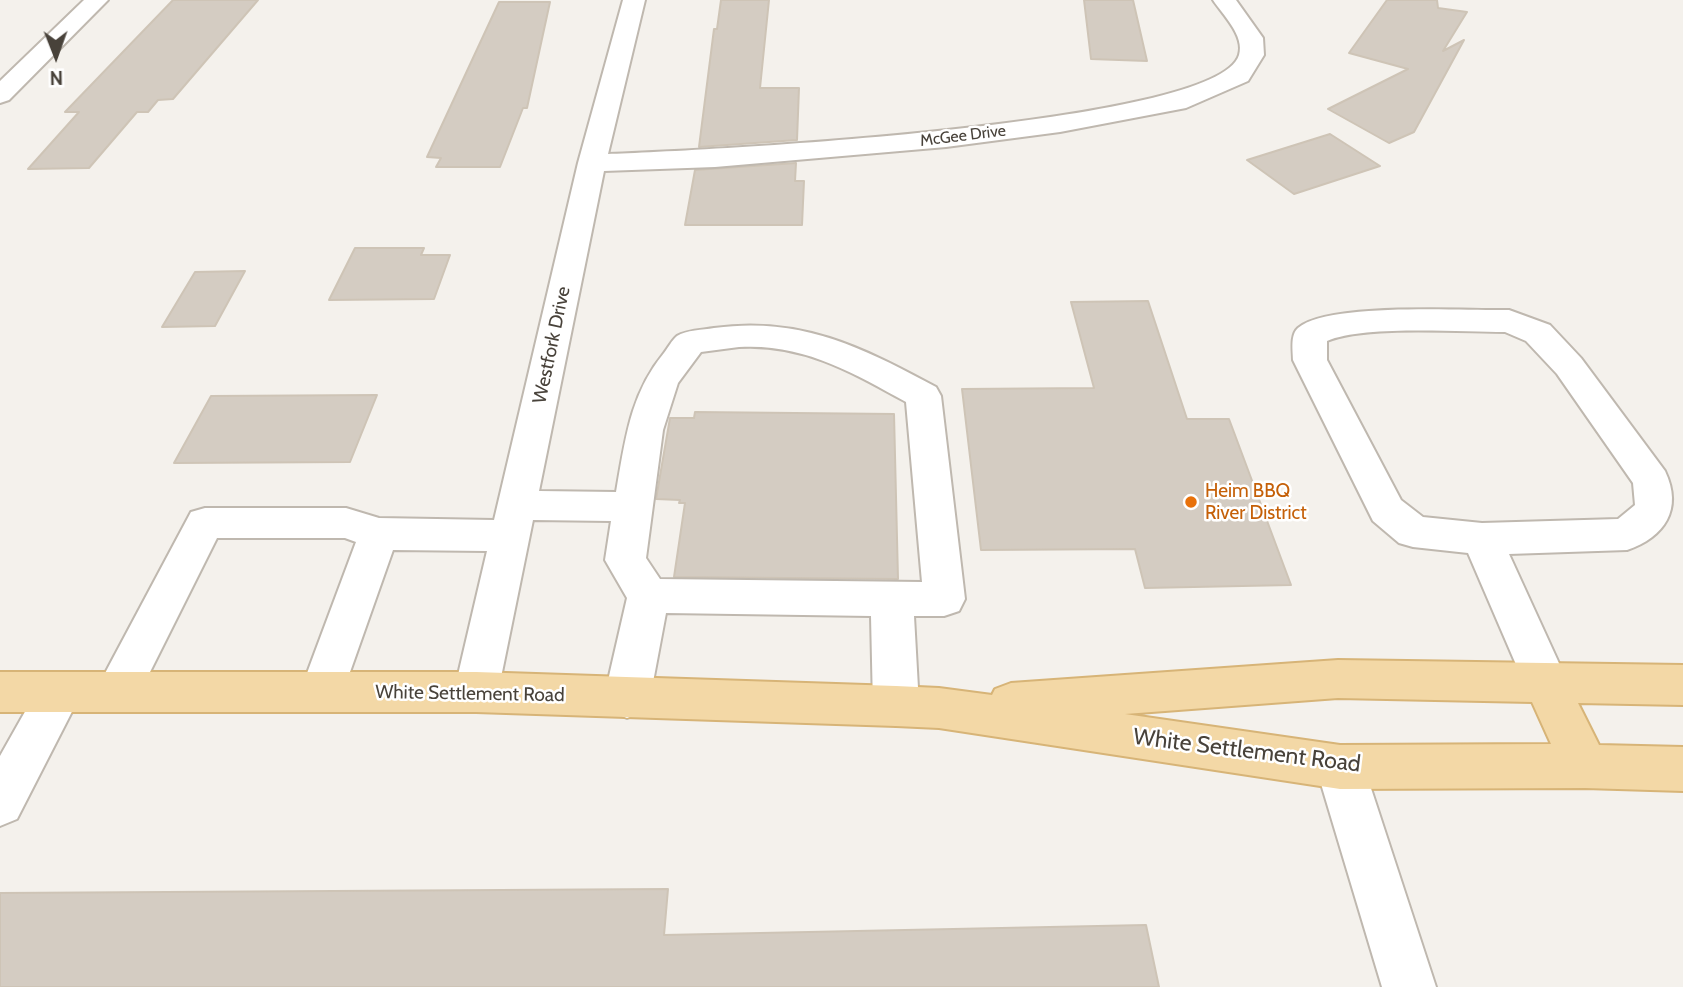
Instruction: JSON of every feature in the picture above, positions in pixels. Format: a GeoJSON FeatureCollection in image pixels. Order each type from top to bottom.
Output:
{"type":"FeatureCollection","features":[{"type":"Feature","properties":{"kind":"main road","name":"White Settlement Road"},"geometry":{"type":"LineString","coordinates":[[0,692],[476,692],[918,707],[1338,679],[1683,685]]}},
{"type":"Feature","properties":{"kind":"main road"},"geometry":{"type":"LineString","coordinates":[[1546,683],[1585,766]]}},
{"type":"Feature","properties":{"kind":"main road","name":"White Settlement Road"},"geometry":{"type":"LineString","coordinates":[[918,707],[1340,767],[1585,766],[1683,769]]}},
{"type":"Feature","properties":{"kind":"street"},"geometry":{"type":"LineString","coordinates":[[0,95],[97,0]]}},
{"type":"Feature","properties":{"kind":"street","name":"Westfork Drive"},"geometry":{"type":"LineString","coordinates":[[476,692],[592,163],[634,0]]}},
{"type":"Feature","properties":{"kind":"street","name":"McGee Drive"},"geometry":{"type":"LineString","coordinates":[[592,163],[715,159],[946,139],[1060,124],[1177,102],[1239,76],[1252,55],[1251,38],[1224,0]]}},
{"type":"Feature","properties":{"kind":"street"},"geometry":{"type":"LineString","coordinates":[[1509,321],[1538,333],[1569,366],[1652,481],[1654,511],[1627,534],[1482,539],[1413,532],[1387,510],[1310,360],[1310,336],[1332,326],[1370,322],[1509,321]]}},
{"type":"Feature","properties":{"kind":"street"},"geometry":{"type":"LineString","coordinates":[[627,698],[648,596],[625,560],[646,430],[661,380],[690,343],[736,336],[789,338],[858,360],[923,396],[944,599],[648,596]]}},
{"type":"Feature","properties":{"kind":"street"},"geometry":{"type":"LineString","coordinates":[[117,692],[205,523],[346,523],[379,534],[633,508]]}},
{"type":"Feature","properties":{"kind":"street"},"geometry":{"type":"LineString","coordinates":[[322,692],[379,534]]}},
{"type":"Feature","properties":{"kind":"street"},"geometry":{"type":"LineString","coordinates":[[1482,539],[1546,683]]}},
{"type":"Feature","properties":{"kind":"street"},"geometry":{"type":"LineString","coordinates":[[892,599],[918,707]]}},
{"type":"Feature","properties":{"kind":"street"},"geometry":{"type":"LineString","coordinates":[[0,803],[60,692]]}},
{"type":"Feature","properties":{"kind":"street"},"geometry":{"type":"LineString","coordinates":[[1340,767],[1409,987]]}},
{"type":"Feature","properties":{"kind":"building"},"geometry":{"type":"Polygon","coordinates":[[[173,0],[258,0],[173,99],[158,100],[148,112],[137,112],[89,168],[28,169],[79,112],[65,112],[173,0]]]}},
{"type":"Feature","properties":{"kind":"building"},"geometry":{"type":"Polygon","coordinates":[[[721,0],[769,0],[760,88],[799,88],[797,140],[699,147],[714,29],[717,29],[721,0]]]}},
{"type":"Feature","properties":{"kind":"building"},"geometry":{"type":"Polygon","coordinates":[[[1084,0],[1133,0],[1147,61],[1091,59],[1084,0]]]}},
{"type":"Feature","properties":{"kind":"building"},"geometry":{"type":"Polygon","coordinates":[[[1387,0],[1437,0],[1438,8],[1467,12],[1443,51],[1464,40],[1414,132],[1389,143],[1328,109],[1408,69],[1349,53],[1387,0]]]}},
{"type":"Feature","properties":{"kind":"building"},"geometry":{"type":"Polygon","coordinates":[[[499,2],[550,2],[527,108],[523,108],[500,167],[436,167],[441,158],[427,157],[499,2]]]}},
{"type":"Feature","properties":{"kind":"building"},"geometry":{"type":"Polygon","coordinates":[[[1330,134],[1380,166],[1294,194],[1247,160],[1330,134]]]}},
{"type":"Feature","properties":{"kind":"building"},"geometry":{"type":"Polygon","coordinates":[[[796,163],[795,181],[804,181],[802,225],[685,225],[695,170],[796,163]]]}},
{"type":"Feature","properties":{"kind":"building"},"geometry":{"type":"Polygon","coordinates":[[[355,248],[424,248],[421,255],[450,255],[434,299],[329,300],[355,248]]]}},
{"type":"Feature","properties":{"kind":"building"},"geometry":{"type":"Polygon","coordinates":[[[245,271],[215,326],[162,327],[195,272],[245,271]]]}},
{"type":"Feature","properties":{"kind":"building"},"geometry":{"type":"Polygon","coordinates":[[[1148,301],[1187,419],[1229,419],[1291,585],[1145,588],[1135,549],[981,550],[962,389],[1094,388],[1071,302],[1148,301]]]}},
{"type":"Feature","properties":{"kind":"building"},"geometry":{"type":"Polygon","coordinates":[[[377,395],[350,462],[174,463],[211,396],[377,395]]]}},
{"type":"Feature","properties":{"kind":"building"},"geometry":{"type":"Polygon","coordinates":[[[695,412],[894,414],[898,579],[674,577],[685,503],[679,503],[680,500],[656,499],[670,418],[694,418],[695,412]]]}},
{"type":"Feature","properties":{"kind":"building"},"geometry":{"type":"Polygon","coordinates":[[[668,889],[664,935],[1146,925],[1159,987],[0,987],[0,893],[668,889]]]}},
{"type":"Feature","properties":{"kind":"place","name":"Heim BBQ River District"},"geometry":{"type":"Point","coordinates":[1191,502]}}]}
